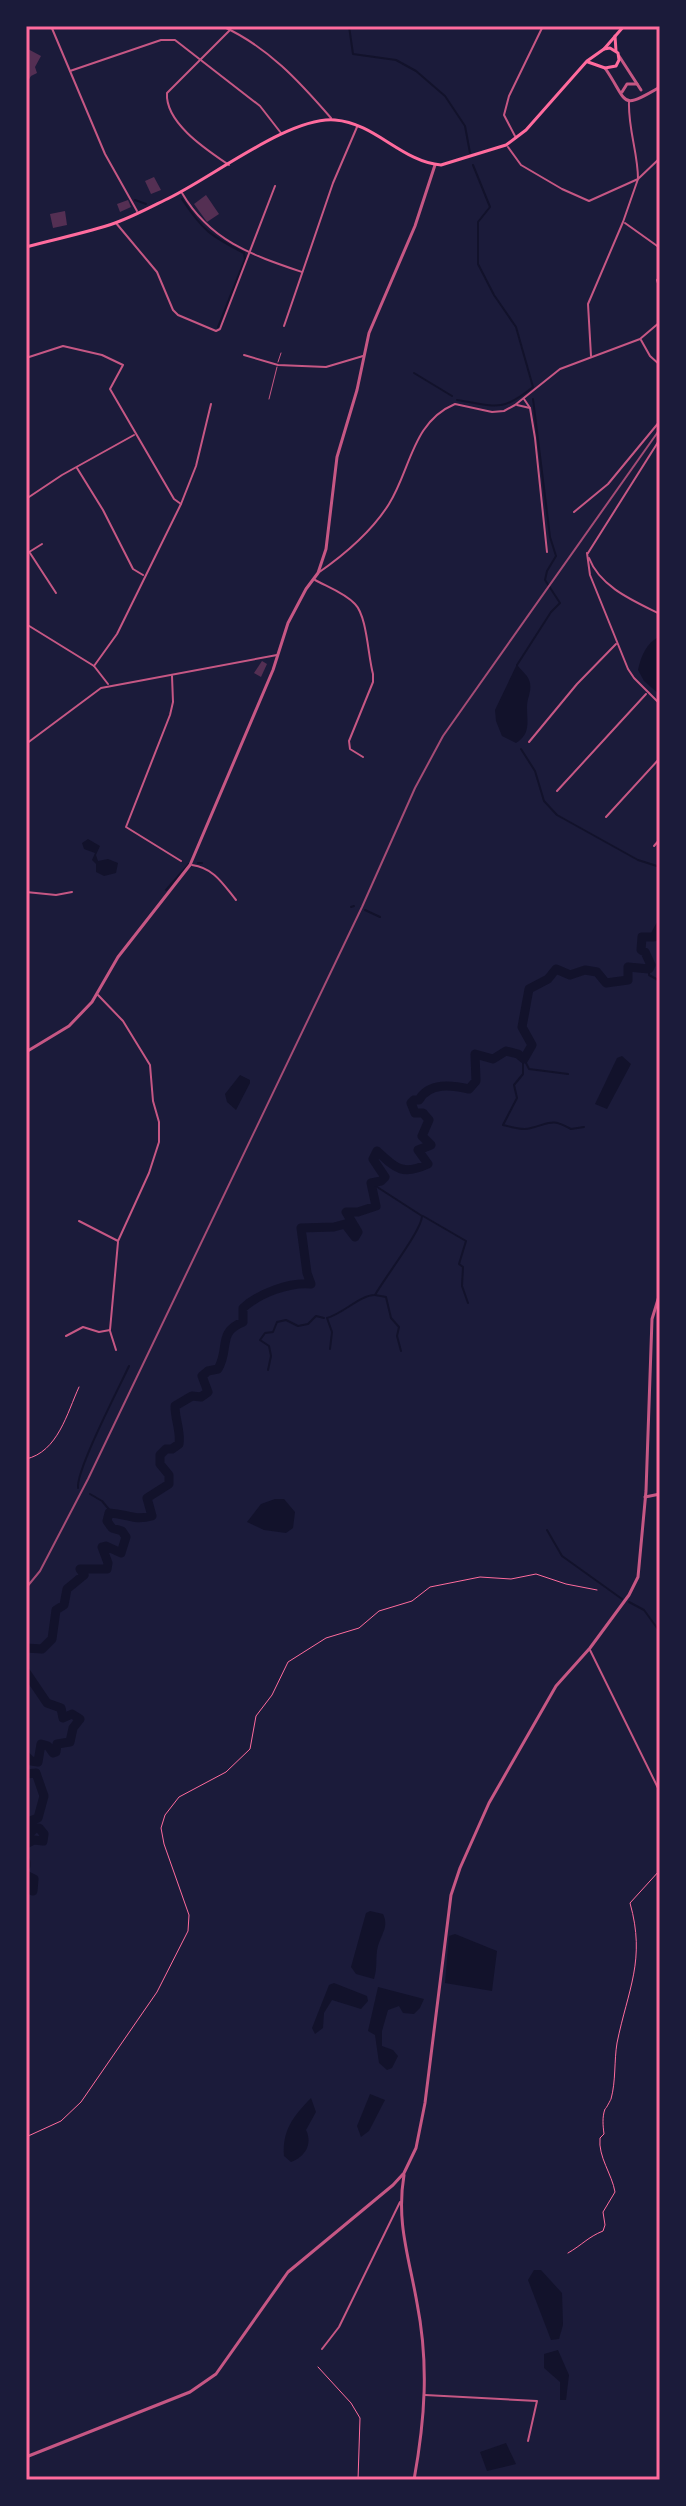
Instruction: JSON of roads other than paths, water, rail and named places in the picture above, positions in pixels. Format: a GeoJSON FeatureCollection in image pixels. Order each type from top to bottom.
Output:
{"type":"FeatureCollection","features":[{"type":"Feature","properties":{"kind":"main road"},"geometry":{"type":"LineString","coordinates":[[604,67],[598,59],[624,26]]}},
{"type":"Feature","properties":{"kind":"main road"},"geometry":{"type":"LineString","coordinates":[[587,61],[613,68],[618,63],[615,36]]}},
{"type":"Feature","properties":{"kind":"main road"},"geometry":{"type":"LineString","coordinates":[[26,247],[115,223],[181,192],[282,134],[331,119],[358,126],[422,162],[435,165],[506,145],[540,116],[587,61],[603,50],[610,48],[617,52]]}},
{"type":"Feature","properties":{"kind":"street"},"geometry":{"type":"LineString","coordinates":[[51,26],[105,154],[137,212]]}},
{"type":"Feature","properties":{"kind":"street"},"geometry":{"type":"LineString","coordinates":[[222,26],[284,66],[331,119]]}},
{"type":"Feature","properties":{"kind":"street"},"geometry":{"type":"LineString","coordinates":[[516,138],[504,115],[509,96],[543,26]]}},
{"type":"Feature","properties":{"kind":"street"},"geometry":{"type":"LineString","coordinates":[[229,165],[195,141],[173,115],[167,93],[230,30]]}},
{"type":"Feature","properties":{"kind":"street"},"geometry":{"type":"LineString","coordinates":[[70,71],[168,39],[175,40],[260,106],[282,134]]}},
{"type":"Feature","properties":{"kind":"street"},"geometry":{"type":"LineString","coordinates":[[617,52],[641,90],[641,96],[636,101]]}},
{"type":"Feature","properties":{"kind":"street"},"geometry":{"type":"LineString","coordinates":[[604,67],[629,102],[660,87]]}},
{"type":"Feature","properties":{"kind":"street"},"geometry":{"type":"LineString","coordinates":[[622,96],[624,86],[637,84]]}},
{"type":"Feature","properties":{"kind":"street"},"geometry":{"type":"LineString","coordinates":[[641,90],[655,90]]}},
{"type":"Feature","properties":{"kind":"street"},"geometry":{"type":"LineString","coordinates":[[591,357],[588,304],[638,179],[629,123],[629,102]]}},
{"type":"Feature","properties":{"kind":"street"},"geometry":{"type":"LineString","coordinates":[[284,326],[333,183],[358,126]]}},
{"type":"Feature","properties":{"kind":"street"},"geometry":{"type":"LineString","coordinates":[[506,145],[521,165],[589,201],[638,179],[660,158]]}},
{"type":"Feature","properties":{"kind":"street"},"geometry":{"type":"LineString","coordinates":[[26,1052],[69,1026],[98,995],[118,957],[190,865],[278,655],[288,623],[318,573],[326,549],[337,457],[369,333],[415,226],[435,165]]}},
{"type":"Feature","properties":{"kind":"street"},"geometry":{"type":"LineString","coordinates":[[638,166],[647,168]]}},
{"type":"Feature","properties":{"kind":"street"},"geometry":{"type":"LineString","coordinates":[[115,223],[157,272],[173,310],[216,331],[220,329],[275,186]]}},
{"type":"Feature","properties":{"kind":"street"},"geometry":{"type":"LineString","coordinates":[[181,192],[211,231],[250,254],[302,272]]}},
{"type":"Feature","properties":{"kind":"street"},"geometry":{"type":"LineString","coordinates":[[623,222],[660,248]]}},
{"type":"Feature","properties":{"kind":"street"},"geometry":{"type":"LineString","coordinates":[[660,277],[657,280],[660,290]]}},
{"type":"Feature","properties":{"kind":"street"},"geometry":{"type":"LineString","coordinates":[[318,573],[355,543],[386,509],[400,485],[422,430],[437,414],[455,404],[492,412],[504,411],[560,369],[640,339],[660,322]]}},
{"type":"Feature","properties":{"kind":"street"},"geometry":{"type":"LineString","coordinates":[[640,339],[650,356],[660,365]]}},
{"type":"Feature","properties":{"kind":"street"},"geometry":{"type":"LineString","coordinates":[[26,358],[63,346],[102,355],[123,365],[110,389],[174,499],[181,504]]}},
{"type":"Feature","properties":{"kind":"street"},"geometry":{"type":"LineString","coordinates":[[244,355],[278,365],[326,367],[364,356]]}},
{"type":"Feature","properties":{"kind":"street"},"geometry":{"type":"LineString","coordinates":[[524,398],[530,408],[547,552]]}},
{"type":"Feature","properties":{"kind":"street"},"geometry":{"type":"LineString","coordinates":[[94,666],[117,634],[181,504],[196,466],[211,404]]}},
{"type":"Feature","properties":{"kind":"street"},"geometry":{"type":"LineString","coordinates":[[515,405],[530,408]]}},
{"type":"Feature","properties":{"kind":"street"},"geometry":{"type":"LineString","coordinates":[[574,512],[608,484],[660,421]]}},
{"type":"Feature","properties":{"kind":"street"},"geometry":{"type":"LineString","coordinates":[[26,499],[135,435]]}},
{"type":"Feature","properties":{"kind":"street"},"geometry":{"type":"LineString","coordinates":[[660,439],[587,553],[590,575],[616,643],[631,674],[660,704]]}},
{"type":"Feature","properties":{"kind":"street"},"geometry":{"type":"LineString","coordinates":[[77,468],[133,569],[144,576]]}},
{"type":"Feature","properties":{"kind":"street"},"geometry":{"type":"LineString","coordinates":[[42,544],[28,553],[56,593]]}},
{"type":"Feature","properties":{"kind":"street"},"geometry":{"type":"LineString","coordinates":[[587,553],[593,569],[611,586],[660,613]]}},
{"type":"Feature","properties":{"kind":"street"},"geometry":{"type":"LineString","coordinates":[[314,579],[347,597],[357,605],[362,615],[373,682],[349,741],[350,749],[363,757]]}},
{"type":"Feature","properties":{"kind":"street"},"geometry":{"type":"LineString","coordinates":[[26,624],[94,666],[109,686]]}},
{"type":"Feature","properties":{"kind":"street"},"geometry":{"type":"LineString","coordinates":[[529,742],[616,643]]}},
{"type":"Feature","properties":{"kind":"street"},"geometry":{"type":"LineString","coordinates":[[26,744],[101,688],[278,655]]}},
{"type":"Feature","properties":{"kind":"street"},"geometry":{"type":"LineString","coordinates":[[171,675],[173,702],[170,715],[126,827],[181,861]]}},
{"type":"Feature","properties":{"kind":"street"},"geometry":{"type":"LineString","coordinates":[[557,791],[647,693]]}},
{"type":"Feature","properties":{"kind":"street"},"geometry":{"type":"LineString","coordinates":[[606,817],[660,758]]}},
{"type":"Feature","properties":{"kind":"street"},"geometry":{"type":"LineString","coordinates":[[654,846],[660,839]]}},
{"type":"Feature","properties":{"kind":"street"},"geometry":{"type":"LineString","coordinates":[[190,865],[205,867],[217,876],[236,900]]}},
{"type":"Feature","properties":{"kind":"street"},"geometry":{"type":"LineString","coordinates":[[26,892],[56,895],[72,892]]}},
{"type":"Feature","properties":{"kind":"street"},"geometry":{"type":"LineString","coordinates":[[98,995],[123,1021],[150,1065],[153,1101],[159,1122],[159,1142],[149,1173],[118,1241],[110,1330],[116,1350]]}},
{"type":"Feature","properties":{"kind":"street"},"geometry":{"type":"LineString","coordinates":[[79,1221],[118,1241]]}},
{"type":"Feature","properties":{"kind":"street"},"geometry":{"type":"LineString","coordinates":[[26,2457],[190,2392],[216,2374],[288,2272],[404,2173],[416,2148],[425,2103],[451,1895],[460,1868],[489,1803],[556,1686],[590,1648],[629,1595],[638,1577],[645,1497],[652,1319],[660,1293]]}},
{"type":"Feature","properties":{"kind":"street"},"geometry":{"type":"LineString","coordinates":[[66,1336],[83,1327],[99,1332],[110,1330]]}},
{"type":"Feature","properties":{"kind":"street"},"geometry":{"type":"LineString","coordinates":[[645,1497],[660,1494]]}},
{"type":"Feature","properties":{"kind":"street"},"geometry":{"type":"LineString","coordinates":[[590,1648],[660,1792]]}},
{"type":"Feature","properties":{"kind":"street"},"geometry":{"type":"LineString","coordinates":[[404,2173],[400,2219],[417,2303],[424,2362],[424,2425],[414,2480]]}},
{"type":"Feature","properties":{"kind":"street"},"geometry":{"type":"LineString","coordinates":[[390,2188],[401,2195]]}},
{"type":"Feature","properties":{"kind":"street"},"geometry":{"type":"LineString","coordinates":[[322,2349],[339,2327],[400,2201]]}},
{"type":"Feature","properties":{"kind":"street"},"geometry":{"type":"LineString","coordinates":[[424,2395],[537,2401],[528,2441]]}},
{"type":"Feature","properties":{"kind":"lane"},"geometry":{"type":"LineString","coordinates":[[269,399],[281,353]]}},
{"type":"Feature","properties":{"kind":"waterway"},"geometry":{"type":"LineString","coordinates":[[349,26],[353,54],[396,60],[416,71],[445,96],[465,126],[470,153]]}},
{"type":"Feature","properties":{"kind":"waterway"},"geometry":{"type":"LineString","coordinates":[[457,400],[498,406],[513,401],[533,387],[516,327],[478,264],[478,222],[490,207],[473,165]]}},
{"type":"Feature","properties":{"kind":"waterway"},"geometry":{"type":"LineString","coordinates":[[182,199],[208,232],[244,253],[245,259],[218,327]]}},
{"type":"Feature","properties":{"kind":"waterway"},"geometry":{"type":"LineString","coordinates":[[135,200],[146,204]]}},
{"type":"Feature","properties":{"kind":"waterway"},"geometry":{"type":"LineString","coordinates":[[414,373],[452,396]]}},
{"type":"Feature","properties":{"kind":"waterway"},"geometry":{"type":"LineString","coordinates":[[517,665],[560,603],[545,580],[556,556],[550,537],[533,399]]}},
{"type":"Feature","properties":{"kind":"waterway"},"geometry":{"type":"LineString","coordinates":[[521,749],[535,771],[544,801],[557,815],[638,860],[660,867]]}},
{"type":"Feature","properties":{"kind":"waterway"},"geometry":{"type":"LineString","coordinates":[[166,890],[189,864]]}},
{"type":"Feature","properties":{"kind":"waterway"},"geometry":{"type":"LineString","coordinates":[[365,910],[380,917]]}},
{"type":"Feature","properties":{"kind":"waterway"},"geometry":{"type":"LineString","coordinates":[[26,1648],[42,1649],[52,1639],[56,1610],[64,1605],[67,1589],[84,1575],[80,1569],[107,1569],[102,1547],[121,1553],[126,1537],[107,1521],[109,1513],[135,1518],[152,1516],[147,1498],[169,1484],[169,1475],[160,1464],[160,1455],[179,1444],[175,1406],[192,1396],[201,1397],[208,1392],[202,1376],[218,1369],[227,1336],[243,1322],[243,1308],[275,1290],[311,1284],[301,1228],[345,1224],[355,1237],[358,1232],[346,1212],[376,1206],[371,1183],[385,1177],[373,1159],[377,1151],[405,1170],[428,1164],[418,1150],[431,1145],[422,1136],[429,1120],[423,1113],[415,1113],[411,1103],[435,1088],[469,1089],[476,1081],[475,1054],[493,1059],[506,1051],[524,1059],[532,1045],[522,1027],[529,989],[548,979],[556,969],[570,975],[585,970],[597,972],[606,983],[628,980],[628,967],[649,969],[651,965],[641,950],[642,937],[654,937],[660,926]]}},
{"type":"Feature","properties":{"kind":"waterway"},"geometry":{"type":"LineString","coordinates":[[649,969],[649,975],[660,981]]}},
{"type":"Feature","properties":{"kind":"waterway"},"geometry":{"type":"LineString","coordinates":[[524,1059],[529,1069],[568,1074]]}},
{"type":"Feature","properties":{"kind":"waterway"},"geometry":{"type":"LineString","coordinates":[[523,1061],[523,1074],[514,1085],[517,1098],[503,1125],[524,1129],[547,1123],[571,1129],[584,1127]]}},
{"type":"Feature","properties":{"kind":"waterway"},"geometry":{"type":"LineString","coordinates":[[330,1349],[332,1332],[327,1318],[375,1295],[410,1242],[422,1216],[371,1183]]}},
{"type":"Feature","properties":{"kind":"waterway"},"geometry":{"type":"LineString","coordinates":[[423,1216],[466,1241],[459,1264],[463,1267],[462,1286],[468,1303]]}},
{"type":"Feature","properties":{"kind":"waterway"},"geometry":{"type":"LineString","coordinates":[[375,1295],[386,1297],[391,1318],[399,1327],[397,1336],[401,1351]]}},
{"type":"Feature","properties":{"kind":"waterway"},"geometry":{"type":"LineString","coordinates":[[268,1370],[271,1356],[269,1346],[260,1340],[265,1333],[273,1332],[277,1322],[286,1320],[298,1326],[308,1324],[316,1316],[324,1318]]}},
{"type":"Feature","properties":{"kind":"waterway"},"geometry":{"type":"LineString","coordinates":[[78,1488],[91,1447],[129,1366]]}},
{"type":"Feature","properties":{"kind":"waterway"},"geometry":{"type":"LineString","coordinates":[[90,1494],[102,1501],[112,1513]]}},
{"type":"Feature","properties":{"kind":"waterway"},"geometry":{"type":"LineString","coordinates":[[547,1530],[562,1556],[622,1599]]}},
{"type":"Feature","properties":{"kind":"waterway"},"geometry":{"type":"LineString","coordinates":[[629,1602],[644,1610],[660,1632]]}},
{"type":"Feature","properties":{"kind":"waterway"},"geometry":{"type":"LineString","coordinates":[[26,1672],[47,1703],[61,1708],[63,1718],[72,1714],[80,1719],[73,1728],[70,1742],[57,1744],[56,1752],[41,1744],[38,1762],[26,1756]]}},
{"type":"Feature","properties":{"kind":"waterway"},"geometry":{"type":"LineString","coordinates":[[26,1774],[36,1773],[44,1796],[38,1818],[30,1821],[28,1835],[39,1828],[44,1834],[43,1841],[34,1840],[26,1844]]}},
{"type":"Feature","properties":{"kind":"waterway"},"geometry":{"type":"LineString","coordinates":[[26,1875],[34,1879],[33,1891],[26,1888]]}},
{"type":"Feature","properties":{"kind":"railway"},"geometry":{"type":"LineString","coordinates":[[26,1588],[40,1571],[88,1479],[362,907],[415,788],[443,736],[660,429]]}}]}
